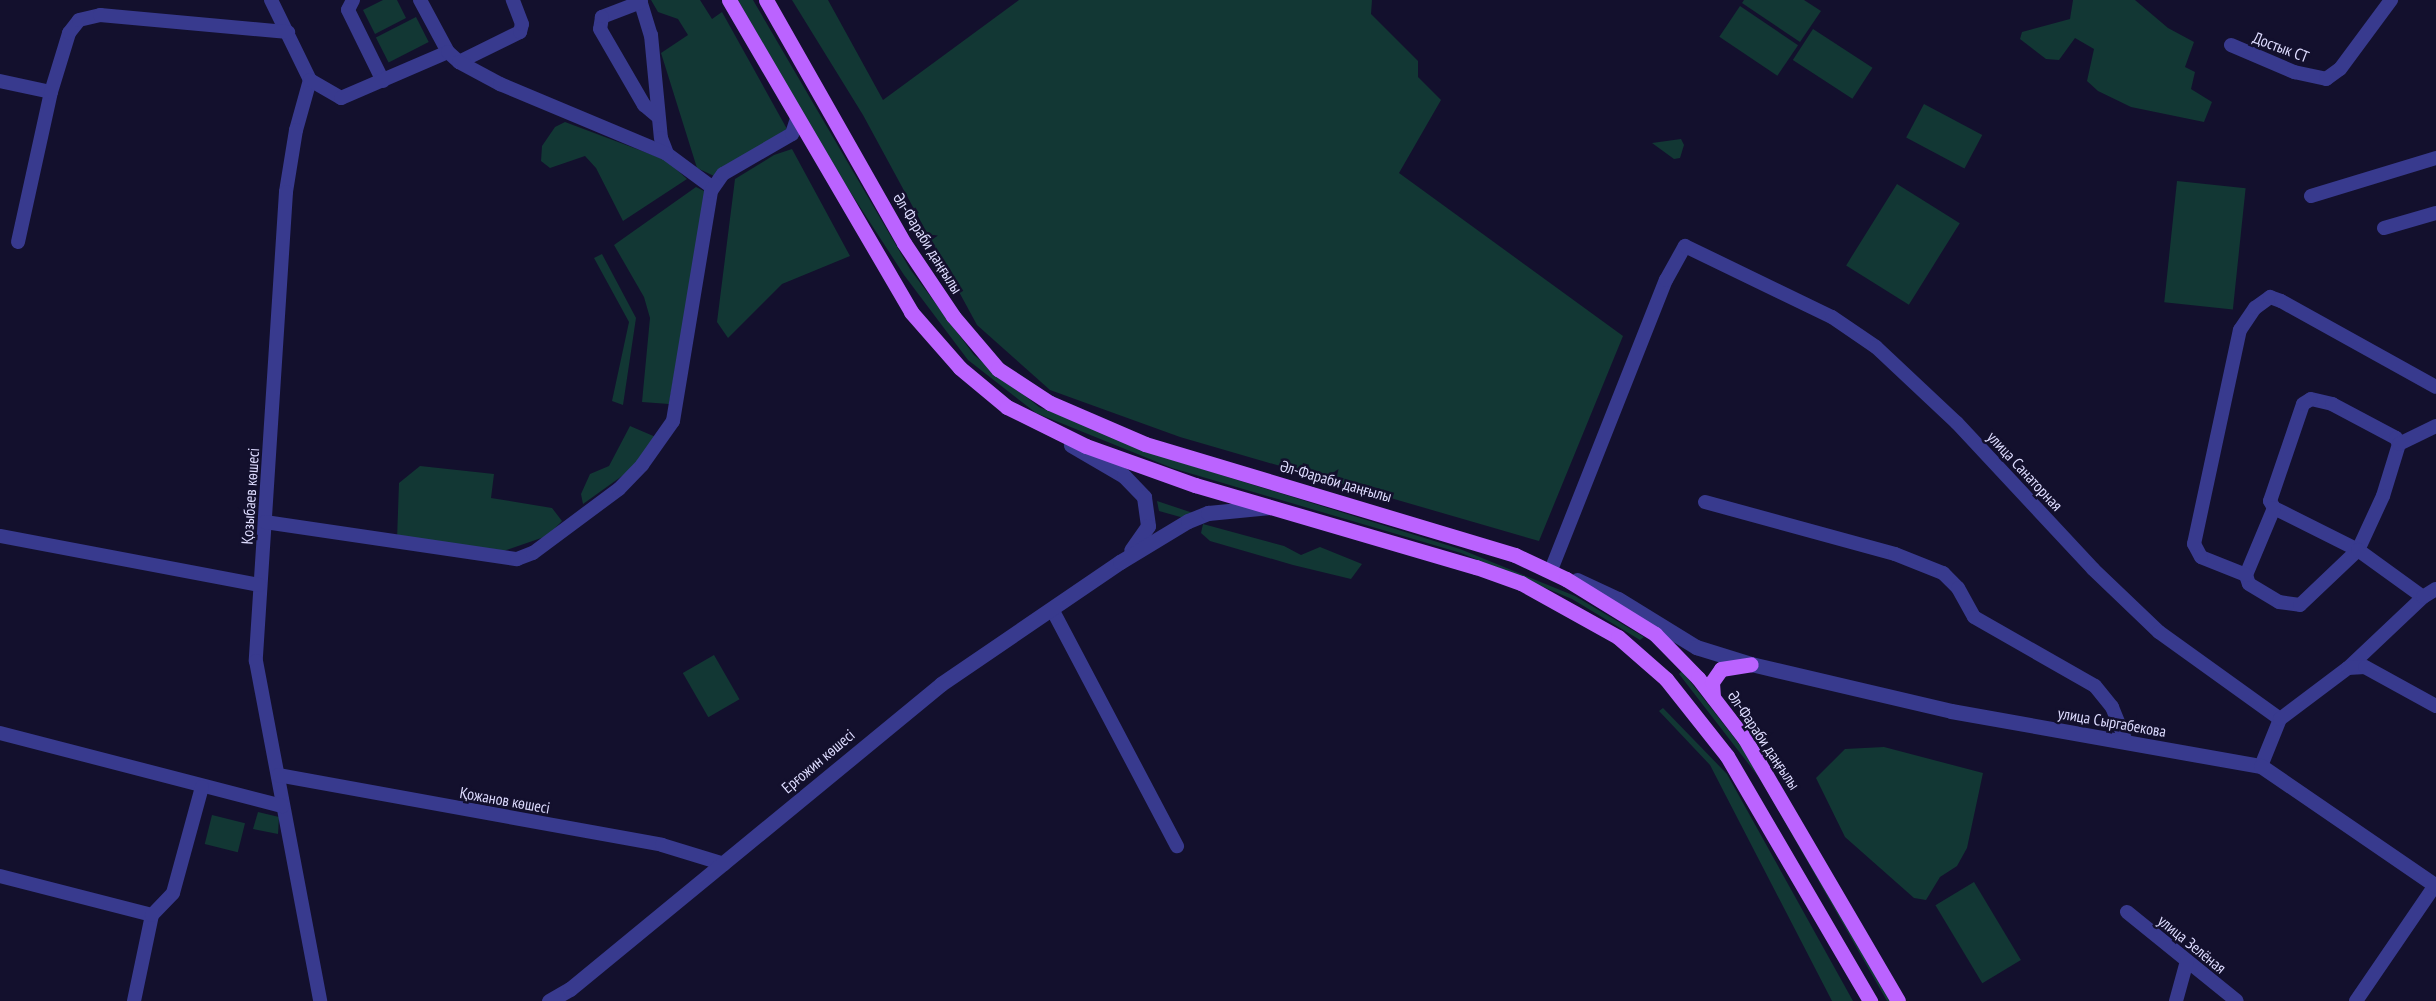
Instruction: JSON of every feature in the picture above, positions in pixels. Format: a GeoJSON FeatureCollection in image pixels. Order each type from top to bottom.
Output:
{"type":"FeatureCollection","features":[{"type":"Feature","properties":{"kind":"main road"},"geometry":{"type":"LineString","coordinates":[[729,0],[911,312],[960,369],[1032,422],[1133,465],[1476,567],[1521,583],[1566,606],[1645,658],[1713,736],[1771,827],[1870,1001]]}},
{"type":"Feature","properties":{"kind":"main road","name":"Әл-Фараби даңғылы"},"geometry":{"type":"LineString","coordinates":[[766,0],[904,243],[977,347],[1022,388],[1145,444],[1471,539],[1551,570],[1655,634],[1713,697],[1776,787],[1899,1001]]}},
{"type":"Feature","properties":{"kind":"main road"},"geometry":{"type":"LineString","coordinates":[[1713,697],[1712,682],[1720,669],[1751,664]]}},
{"type":"Feature","properties":{"kind":"street"},"geometry":{"type":"LineString","coordinates":[[271,0],[310,80],[341,98],[448,52]]}},
{"type":"Feature","properties":{"kind":"street"},"geometry":{"type":"LineString","coordinates":[[353,0],[348,10],[383,81]]}},
{"type":"Feature","properties":{"kind":"street"},"geometry":{"type":"LineString","coordinates":[[420,0],[448,52],[459,62],[503,86],[667,154],[716,184]]}},
{"type":"Feature","properties":{"kind":"street"},"geometry":{"type":"LineString","coordinates":[[459,62],[520,32],[522,24],[513,0]]}},
{"type":"Feature","properties":{"kind":"street","name":"Достык СТ"},"geometry":{"type":"LineString","coordinates":[[2231,45],[2295,72],[2326,79],[2340,69],[2391,0]]}},
{"type":"Feature","properties":{"kind":"street"},"geometry":{"type":"LineString","coordinates":[[657,116],[644,105],[600,29],[602,17],[641,1],[651,34],[657,116],[667,154]]}},
{"type":"Feature","properties":{"kind":"street"},"geometry":{"type":"LineString","coordinates":[[18,242],[51,92],[69,33],[79,20],[100,15],[288,32]]}},
{"type":"Feature","properties":{"kind":"street","name":"Қозыбаев көшесі"},"geometry":{"type":"LineString","coordinates":[[310,80],[296,130],[286,192],[259,585],[256,661],[320,1001]]}},
{"type":"Feature","properties":{"kind":"street"},"geometry":{"type":"LineString","coordinates":[[0,81],[51,92]]}},
{"type":"Feature","properties":{"kind":"street"},"geometry":{"type":"LineString","coordinates":[[265,522],[517,559],[533,553],[585,515],[642,465],[673,421],[716,184],[723,174],[792,135],[797,119]]}},
{"type":"Feature","properties":{"kind":"street"},"geometry":{"type":"LineString","coordinates":[[716,184],[794,138],[809,140]]}},
{"type":"Feature","properties":{"kind":"street"},"geometry":{"type":"LineString","coordinates":[[2311,196],[2436,158]]}},
{"type":"Feature","properties":{"kind":"street"},"geometry":{"type":"LineString","coordinates":[[2384,228],[2436,213]]}},
{"type":"Feature","properties":{"kind":"street","name":"улица Санаторная"},"geometry":{"type":"LineString","coordinates":[[1551,570],[1666,280],[1685,246],[1832,317],[1876,346],[1957,423],[2093,569],[2159,632],[2280,719]]}},
{"type":"Feature","properties":{"kind":"street"},"geometry":{"type":"LineString","coordinates":[[2246,575],[2201,557],[2194,544],[2240,330],[2255,308],[2270,297],[2436,387]]}},
{"type":"Feature","properties":{"kind":"street"},"geometry":{"type":"LineString","coordinates":[[2274,508],[2246,575],[2249,584],[2279,602],[2300,605],[2358,550],[2383,496],[2399,444],[2396,438],[2332,404],[2311,399],[2304,404],[2271,501],[2274,508],[2358,550],[2423,597]]}},
{"type":"Feature","properties":{"kind":"street","name":"Ерғожин көшесі"},"geometry":{"type":"LineString","coordinates":[[1032,422],[1125,476],[1144,497],[1148,526],[1144,536],[1120,562]]}},
{"type":"Feature","properties":{"kind":"street"},"geometry":{"type":"LineString","coordinates":[[2399,444],[2436,426]]}},
{"type":"Feature","properties":{"kind":"street"},"geometry":{"type":"LineString","coordinates":[[1705,502],[1895,554],[1942,573],[1958,588],[1974,617],[2095,687],[2112,707],[2126,742]]}},
{"type":"Feature","properties":{"kind":"street","name":"Ерғожин көшесі"},"geometry":{"type":"LineString","coordinates":[[549,1001],[570,989],[940,684],[1053,611],[1120,562],[1208,513],[1270,507]]}},
{"type":"Feature","properties":{"kind":"street"},"geometry":{"type":"LineString","coordinates":[[0,536],[259,585]]}},
{"type":"Feature","properties":{"kind":"street","name":"улица Сыргабекова"},"geometry":{"type":"LineString","coordinates":[[1551,570],[1618,599],[1696,647],[1751,664],[1951,711],[2261,766],[2435,886]]}},
{"type":"Feature","properties":{"kind":"street"},"geometry":{"type":"LineString","coordinates":[[2261,766],[2280,719],[2348,668],[2423,597],[2436,589]]}},
{"type":"Feature","properties":{"kind":"street"},"geometry":{"type":"LineString","coordinates":[[1053,611],[1177,846]]}},
{"type":"Feature","properties":{"kind":"street"},"geometry":{"type":"LineString","coordinates":[[2348,668],[2365,667],[2436,705]]}},
{"type":"Feature","properties":{"kind":"street"},"geometry":{"type":"LineString","coordinates":[[0,733],[202,787],[283,806]]}},
{"type":"Feature","properties":{"kind":"street","name":"Қожанов көшесі"},"geometry":{"type":"LineString","coordinates":[[278,775],[662,845],[724,864]]}},
{"type":"Feature","properties":{"kind":"street"},"geometry":{"type":"LineString","coordinates":[[134,1001],[152,915],[173,893],[202,787]]}},
{"type":"Feature","properties":{"kind":"street"},"geometry":{"type":"LineString","coordinates":[[0,876],[152,915]]}},
{"type":"Feature","properties":{"kind":"street"},"geometry":{"type":"LineString","coordinates":[[2356,1001],[2435,886]]}},
{"type":"Feature","properties":{"kind":"street","name":"улица Зелёная"},"geometry":{"type":"LineString","coordinates":[[2127,912],[2237,1001]]}},
{"type":"Feature","properties":{"kind":"street"},"geometry":{"type":"LineString","coordinates":[[2176,1001],[2187,961]]}},
{"type":"Feature","properties":{"kind":"green space"},"geometry":{"type":"Polygon","coordinates":[[[383,0],[397,0],[406,18],[375,34],[363,10],[383,0]]]}},
{"type":"Feature","properties":{"kind":"green space"},"geometry":{"type":"Polygon","coordinates":[[[651,0],[700,0],[712,19],[722,12],[787,129],[714,176],[697,168],[661,53],[688,35],[678,19],[658,12],[651,0]]]}},
{"type":"Feature","properties":{"kind":"green space"},"geometry":{"type":"Polygon","coordinates":[[[738,0],[753,0],[910,269],[974,355],[1039,407],[1173,460],[1460,549],[1575,596],[1644,637],[1640,640],[1572,599],[1461,553],[1172,468],[1036,413],[968,360],[904,275],[825,153],[738,0]]]}},
{"type":"Feature","properties":{"kind":"green space"},"geometry":{"type":"Polygon","coordinates":[[[792,0],[828,0],[883,100],[1019,0],[1372,0],[1371,14],[1418,61],[1418,77],[1441,100],[1399,173],[1623,336],[1539,541],[1180,437],[1050,390],[977,325],[863,115],[792,0]]]}},
{"type":"Feature","properties":{"kind":"green space"},"geometry":{"type":"Polygon","coordinates":[[[1744,0],[1804,0],[1821,11],[1800,42],[1742,3],[1744,0]]]}},
{"type":"Feature","properties":{"kind":"green space"},"geometry":{"type":"Polygon","coordinates":[[[2073,0],[2135,0],[2168,28],[2194,42],[2185,67],[2195,72],[2191,89],[2212,102],[2204,122],[2131,107],[2098,91],[2087,81],[2094,49],[2075,38],[2059,60],[2046,59],[2020,39],[2022,32],[2070,19],[2073,0]]]}},
{"type":"Feature","properties":{"kind":"green space"},"geometry":{"type":"Polygon","coordinates":[[[1740,6],[1798,45],[1777,76],[1719,37],[1740,6]]]}},
{"type":"Feature","properties":{"kind":"green space"},"geometry":{"type":"Polygon","coordinates":[[[416,17],[429,42],[389,62],[376,37],[416,17]]]}},
{"type":"Feature","properties":{"kind":"green space"},"geometry":{"type":"Polygon","coordinates":[[[1813,29],[1873,68],[1852,99],[1793,60],[1813,29]]]}},
{"type":"Feature","properties":{"kind":"green space"},"geometry":{"type":"Polygon","coordinates":[[[1924,104],[1982,135],[1964,169],[1906,138],[1924,104]]]}},
{"type":"Feature","properties":{"kind":"green space"},"geometry":{"type":"Polygon","coordinates":[[[565,122],[666,160],[687,179],[623,221],[596,168],[585,156],[550,168],[541,161],[542,146],[555,127],[565,122]]]}},
{"type":"Feature","properties":{"kind":"green space"},"geometry":{"type":"Polygon","coordinates":[[[1681,139],[1684,145],[1680,158],[1674,159],[1652,143],[1681,139]]]}},
{"type":"Feature","properties":{"kind":"green space"},"geometry":{"type":"Polygon","coordinates":[[[792,149],[850,256],[782,284],[728,338],[717,322],[735,179],[774,155],[792,149]]]}},
{"type":"Feature","properties":{"kind":"green space"},"geometry":{"type":"Polygon","coordinates":[[[2177,181],[2246,188],[2233,310],[2164,302],[2177,181]]]}},
{"type":"Feature","properties":{"kind":"green space"},"geometry":{"type":"Polygon","coordinates":[[[1897,184],[1960,223],[1909,305],[1846,265],[1897,184]]]}},
{"type":"Feature","properties":{"kind":"green space"},"geometry":{"type":"Polygon","coordinates":[[[696,187],[706,192],[669,404],[642,402],[650,318],[644,297],[614,245],[696,187]]]}},
{"type":"Feature","properties":{"kind":"green space"},"geometry":{"type":"Polygon","coordinates":[[[602,254],[636,318],[623,405],[612,401],[629,322],[594,258],[602,254]]]}},
{"type":"Feature","properties":{"kind":"green space"},"geometry":{"type":"Polygon","coordinates":[[[630,426],[658,438],[629,471],[583,504],[581,494],[590,474],[609,466],[630,426]]]}},
{"type":"Feature","properties":{"kind":"green space"},"geometry":{"type":"Polygon","coordinates":[[[420,466],[494,474],[491,498],[552,508],[562,521],[547,536],[498,553],[397,540],[399,483],[420,466]]]}},
{"type":"Feature","properties":{"kind":"green space"},"geometry":{"type":"Polygon","coordinates":[[[1157,501],[1199,515],[1184,518],[1159,511],[1157,501]]]}},
{"type":"Feature","properties":{"kind":"green space"},"geometry":{"type":"Polygon","coordinates":[[[1203,524],[1284,546],[1301,555],[1320,547],[1362,564],[1351,579],[1293,565],[1210,541],[1201,533],[1203,524]]]}},
{"type":"Feature","properties":{"kind":"green space"},"geometry":{"type":"Polygon","coordinates":[[[714,655],[740,699],[708,717],[683,673],[714,655]]]}},
{"type":"Feature","properties":{"kind":"green space"},"geometry":{"type":"Polygon","coordinates":[[[1682,671],[1765,777],[1893,1001],[1887,1001],[1761,780],[1679,674],[1682,671]]]}},
{"type":"Feature","properties":{"kind":"green space"},"geometry":{"type":"Polygon","coordinates":[[[1663,708],[1727,774],[1853,1001],[1832,1001],[1710,765],[1659,711],[1663,708]]]}},
{"type":"Feature","properties":{"kind":"green space"},"geometry":{"type":"Polygon","coordinates":[[[1884,747],[1983,773],[1967,848],[1957,866],[1940,877],[1926,900],[1914,898],[1845,837],[1816,778],[1845,749],[1884,747]]]}},
{"type":"Feature","properties":{"kind":"green space"},"geometry":{"type":"Polygon","coordinates":[[[258,812],[279,817],[278,834],[253,829],[258,812]]]}},
{"type":"Feature","properties":{"kind":"green space"},"geometry":{"type":"Polygon","coordinates":[[[212,815],[245,823],[238,852],[205,844],[212,815]]]}},
{"type":"Feature","properties":{"kind":"green space"},"geometry":{"type":"Polygon","coordinates":[[[1974,882],[2021,960],[1982,983],[1935,905],[1974,882]]]}}]}
